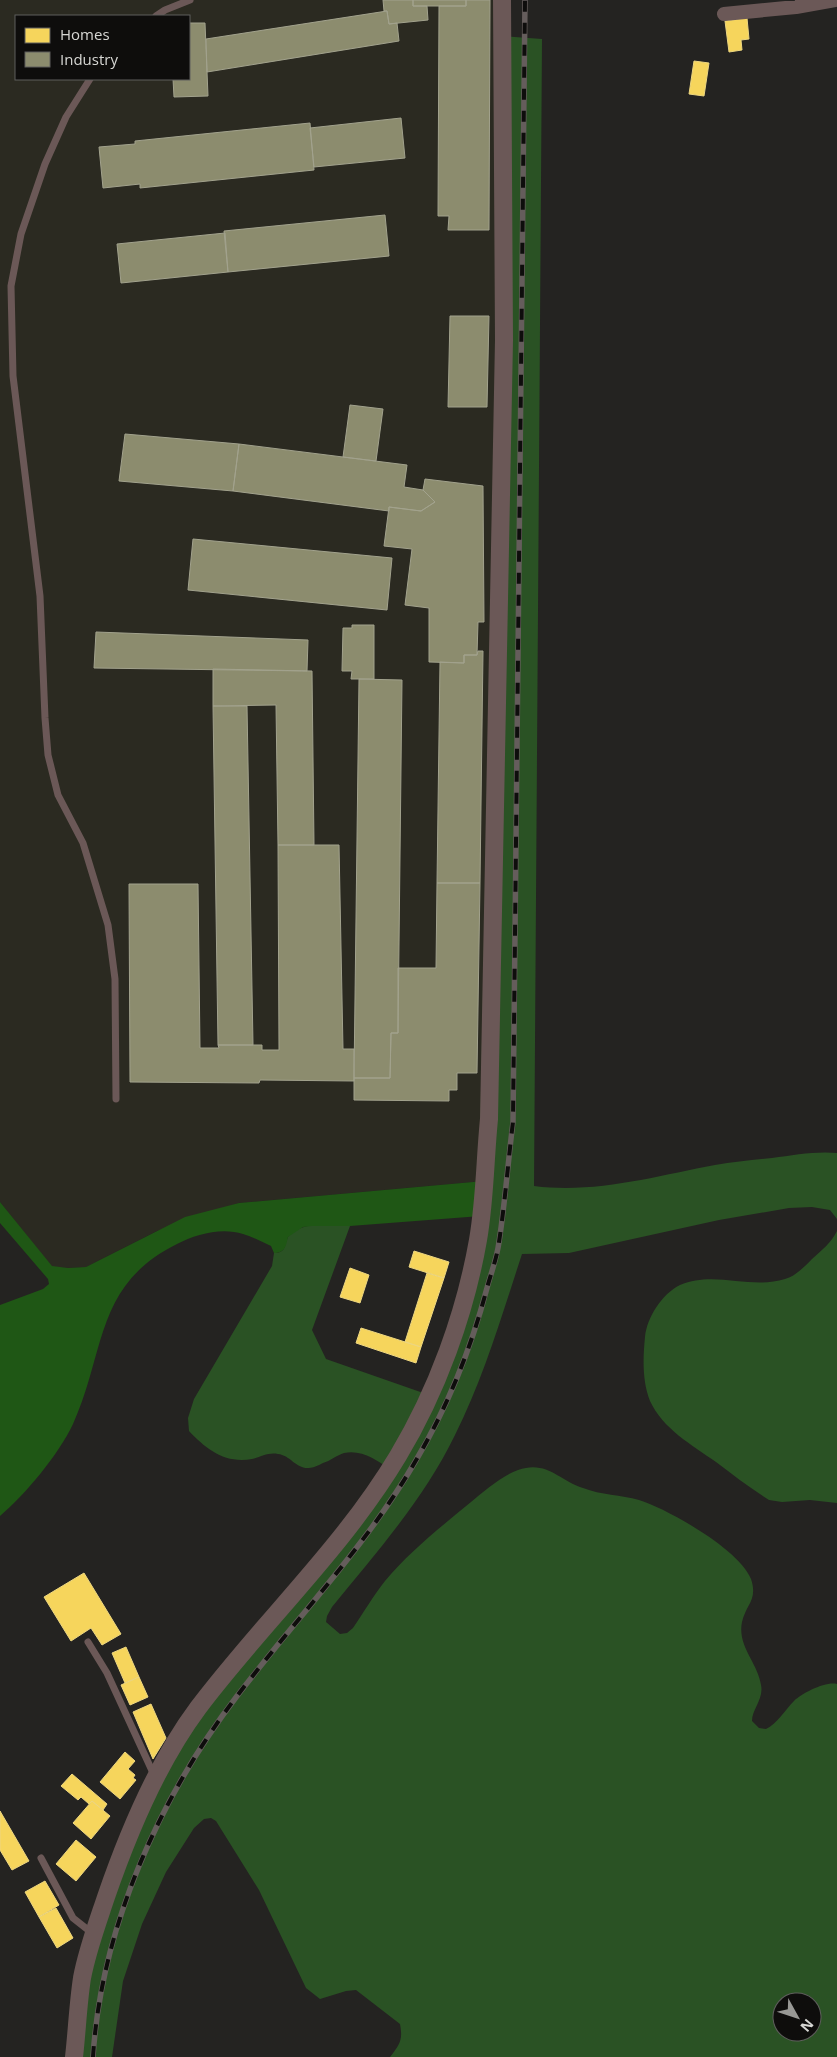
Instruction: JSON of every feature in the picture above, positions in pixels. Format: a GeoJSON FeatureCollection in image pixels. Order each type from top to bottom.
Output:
{"type":"FeatureCollection","features":[{"type":"Feature","properties":{"kind":"street"},"geometry":{"type":"LineString","coordinates":[[74,2057],[82,1978],[93,1934],[126,1843],[156,1779],[196,1711],[344,1533],[398,1457],[420,1417],[445,1360],[463,1304],[478,1240],[488,1119],[504,350],[502,0]]}},
{"type":"Feature","properties":{"kind":"street"},"geometry":{"type":"LineString","coordinates":[[724,14],[796,7],[835,0]]}},
{"type":"Feature","properties":{"kind":"lane"},"geometry":{"type":"LineString","coordinates":[[158,15],[190,0]]}},
{"type":"Feature","properties":{"kind":"lane"},"geometry":{"type":"LineString","coordinates":[[89,80],[66,117],[44,164],[21,234],[11,286],[13,376],[40,596],[48,755],[58,795],[83,843],[108,925],[115,979],[116,1099]]}},
{"type":"Feature","properties":{"kind":"lane"},"geometry":{"type":"LineString","coordinates":[[88,1642],[107,1673],[156,1779]]}},
{"type":"Feature","properties":{"kind":"lane"},"geometry":{"type":"LineString","coordinates":[[41,1858],[73,1918],[83,1928],[93,1934]]}},
{"type":"Feature","properties":{"kind":"shaded area"},"geometry":{"type":"Polygon","coordinates":[[[0,0],[502,0],[484,1181],[239,1203],[157,1231],[86,1267],[52,1267],[0,1202],[0,0]]]}},
{"type":"Feature","properties":{"kind":"green space"},"geometry":{"type":"Polygon","coordinates":[[[502,36],[542,39],[534,1186],[580,1188],[603,1186],[729,1163],[805,1154],[837,1153],[837,1219],[830,1210],[812,1207],[789,1208],[719,1220],[569,1253],[522,1254],[484,1368],[443,1459],[398,1525],[332,1607],[326,1622],[340,1634],[347,1633],[353,1628],[385,1581],[416,1549],[493,1484],[512,1472],[528,1468],[537,1467],[545,1469],[574,1485],[604,1494],[632,1498],[652,1505],[702,1532],[733,1556],[744,1568],[753,1586],[752,1597],[742,1622],[741,1631],[742,1639],[761,1685],[761,1695],[752,1721],[759,1728],[766,1729],[774,1724],[794,1701],[814,1688],[827,1684],[837,1684],[837,2057],[390,2057],[400,2042],[400,2024],[356,1990],[320,1999],[306,1988],[259,1890],[216,1821],[211,1818],[204,1819],[194,1828],[166,1872],[142,1924],[123,1981],[112,2057],[74,2057],[93,1934],[177,1740],[390,1469],[363,1454],[350,1452],[312,1468],[304,1468],[278,1454],[268,1454],[252,1459],[233,1459],[217,1454],[209,1449],[189,1431],[188,1418],[194,1399],[272,1266],[274,1253],[283,1250],[290,1234],[306,1226],[350,1226],[312,1330],[326,1359],[429,1395],[478,1240],[502,36]]]}},
{"type":"Feature","properties":{"kind":"green space"},"geometry":{"type":"Polygon","coordinates":[[[484,1181],[481,1216],[350,1226],[303,1227],[288,1237],[286,1246],[278,1253],[274,1253],[271,1246],[243,1234],[218,1231],[184,1240],[150,1261],[130,1279],[116,1300],[106,1322],[84,1397],[67,1436],[41,1473],[0,1516],[0,1305],[43,1289],[49,1284],[48,1279],[0,1223],[0,1202],[52,1266],[68,1268],[86,1267],[185,1217],[239,1203],[484,1181]]]}},
{"type":"Feature","properties":{"kind":"green space"},"geometry":{"type":"Polygon","coordinates":[[[837,1231],[837,1503],[810,1500],[782,1502],[769,1500],[688,1443],[662,1420],[650,1401],[644,1377],[646,1329],[656,1307],[667,1294],[680,1285],[706,1279],[772,1282],[785,1279],[793,1276],[803,1268],[826,1246],[837,1231]]]}},
{"type":"Feature","properties":{"kind":"building: Homes"},"geometry":{"type":"Polygon","coordinates":[[[747,18],[749,39],[741,40],[742,50],[729,52],[725,21],[747,18]]]}},
{"type":"Feature","properties":{"kind":"building: Homes"},"geometry":{"type":"Polygon","coordinates":[[[694,61],[709,63],[704,96],[689,94],[694,61]]]}},
{"type":"Feature","properties":{"kind":"building: Homes"},"geometry":{"type":"Polygon","coordinates":[[[414,1251],[449,1262],[444,1278],[409,1267],[414,1251]]]}},
{"type":"Feature","properties":{"kind":"building: Homes"},"geometry":{"type":"Polygon","coordinates":[[[350,1268],[369,1275],[360,1303],[340,1297],[350,1268]]]}},
{"type":"Feature","properties":{"kind":"building: Homes"},"geometry":{"type":"Polygon","coordinates":[[[427,1273],[444,1278],[421,1347],[405,1342],[427,1273]]]}},
{"type":"Feature","properties":{"kind":"building: Homes"},"geometry":{"type":"Polygon","coordinates":[[[361,1328],[421,1347],[416,1363],[356,1343],[361,1328]]]}},
{"type":"Feature","properties":{"kind":"building: Homes"},"geometry":{"type":"Polygon","coordinates":[[[84,1573],[121,1634],[102,1645],[91,1628],[71,1641],[44,1597],[84,1573]]]}},
{"type":"Feature","properties":{"kind":"building: Homes"},"geometry":{"type":"Polygon","coordinates":[[[126,1647],[139,1677],[125,1683],[112,1653],[126,1647]]]}},
{"type":"Feature","properties":{"kind":"building: Homes"},"geometry":{"type":"Polygon","coordinates":[[[139,1677],[148,1697],[130,1705],[121,1685],[139,1677]]]}},
{"type":"Feature","properties":{"kind":"building: Homes"},"geometry":{"type":"Polygon","coordinates":[[[151,1704],[166,1738],[153,1759],[133,1712],[151,1704]]]}},
{"type":"Feature","properties":{"kind":"building: Homes"},"geometry":{"type":"Polygon","coordinates":[[[125,1752],[135,1761],[128,1769],[135,1775],[133,1778],[136,1780],[120,1799],[100,1782],[125,1752]]]}},
{"type":"Feature","properties":{"kind":"building: Homes"},"geometry":{"type":"Polygon","coordinates":[[[72,1774],[107,1804],[103,1810],[92,1801],[89,1804],[81,1797],[78,1800],[61,1786],[72,1774]]]}},
{"type":"Feature","properties":{"kind":"building: Homes"},"geometry":{"type":"Polygon","coordinates":[[[92,1801],[110,1816],[91,1839],[73,1823],[92,1801]]]}},
{"type":"Feature","properties":{"kind":"building: Homes"},"geometry":{"type":"Polygon","coordinates":[[[0,1811],[29,1861],[12,1870],[0,1850],[0,1811]]]}},
{"type":"Feature","properties":{"kind":"building: Homes"},"geometry":{"type":"Polygon","coordinates":[[[76,1840],[96,1857],[76,1881],[56,1864],[76,1840]]]}},
{"type":"Feature","properties":{"kind":"building: Homes"},"geometry":{"type":"Polygon","coordinates":[[[45,1881],[59,1905],[39,1917],[25,1892],[45,1881]]]}},
{"type":"Feature","properties":{"kind":"building: Homes"},"geometry":{"type":"Polygon","coordinates":[[[56,1908],[73,1938],[57,1948],[39,1917],[56,1908]]]}},
{"type":"Feature","properties":{"kind":"building: Industry"},"geometry":{"type":"Polygon","coordinates":[[[383,0],[413,0],[413,6],[427,6],[428,20],[389,24],[387,11],[384,11],[383,0]]]}},
{"type":"Feature","properties":{"kind":"building: Industry"},"geometry":{"type":"Polygon","coordinates":[[[413,0],[466,0],[466,6],[413,6],[413,0]]]}},
{"type":"Feature","properties":{"kind":"building: Industry"},"geometry":{"type":"Polygon","coordinates":[[[466,0],[490,0],[489,230],[448,230],[449,216],[438,216],[439,6],[466,6],[466,0]]]}},
{"type":"Feature","properties":{"kind":"building: Industry"},"geometry":{"type":"Polygon","coordinates":[[[387,11],[389,24],[397,23],[399,41],[207,72],[206,39],[387,11]]]}},
{"type":"Feature","properties":{"kind":"building: Industry"},"geometry":{"type":"Polygon","coordinates":[[[190,23],[205,23],[208,96],[174,97],[173,80],[190,80],[190,23]]]}},
{"type":"Feature","properties":{"kind":"building: Industry"},"geometry":{"type":"Polygon","coordinates":[[[401,118],[405,158],[314,167],[310,128],[401,118]]]}},
{"type":"Feature","properties":{"kind":"building: Industry"},"geometry":{"type":"Polygon","coordinates":[[[310,123],[314,170],[140,188],[140,184],[103,188],[99,147],[135,144],[135,141],[310,123]]]}},
{"type":"Feature","properties":{"kind":"building: Industry"},"geometry":{"type":"Polygon","coordinates":[[[385,215],[389,256],[228,272],[224,231],[385,215]]]}},
{"type":"Feature","properties":{"kind":"building: Industry"},"geometry":{"type":"Polygon","coordinates":[[[225,233],[228,272],[121,283],[117,244],[225,233]]]}},
{"type":"Feature","properties":{"kind":"building: Industry"},"geometry":{"type":"Polygon","coordinates":[[[450,316],[489,316],[487,407],[448,407],[450,316]]]}},
{"type":"Feature","properties":{"kind":"building: Industry"},"geometry":{"type":"Polygon","coordinates":[[[350,405],[383,409],[376,461],[343,457],[350,405]]]}},
{"type":"Feature","properties":{"kind":"building: Industry"},"geometry":{"type":"Polygon","coordinates":[[[125,434],[239,444],[233,491],[119,481],[125,434]]]}},
{"type":"Feature","properties":{"kind":"building: Industry"},"geometry":{"type":"Polygon","coordinates":[[[239,444],[407,465],[404,487],[423,490],[435,502],[421,511],[389,507],[389,511],[233,491],[239,444]]]}},
{"type":"Feature","properties":{"kind":"building: Industry"},"geometry":{"type":"Polygon","coordinates":[[[425,479],[483,486],[484,622],[478,622],[477,655],[464,655],[464,663],[429,662],[429,608],[405,605],[412,549],[384,546],[389,507],[421,511],[435,502],[423,490],[425,479]]]}},
{"type":"Feature","properties":{"kind":"building: Industry"},"geometry":{"type":"Polygon","coordinates":[[[193,539],[392,558],[387,610],[188,590],[193,539]]]}},
{"type":"Feature","properties":{"kind":"building: Industry"},"geometry":{"type":"Polygon","coordinates":[[[352,625],[374,625],[374,679],[351,679],[352,671],[342,671],[343,628],[352,628],[352,625]]]}},
{"type":"Feature","properties":{"kind":"building: Industry"},"geometry":{"type":"Polygon","coordinates":[[[96,632],[308,640],[307,671],[94,668],[96,632]]]}},
{"type":"Feature","properties":{"kind":"building: Industry"},"geometry":{"type":"Polygon","coordinates":[[[478,651],[483,651],[480,883],[437,883],[440,662],[464,663],[464,655],[477,655],[478,651]]]}},
{"type":"Feature","properties":{"kind":"building: Industry"},"geometry":{"type":"Polygon","coordinates":[[[213,669],[312,671],[314,845],[278,845],[276,705],[213,706],[213,669]]]}},
{"type":"Feature","properties":{"kind":"building: Industry"},"geometry":{"type":"Polygon","coordinates":[[[359,679],[402,680],[398,1033],[391,1033],[390,1078],[354,1078],[359,679]]]}},
{"type":"Feature","properties":{"kind":"building: Industry"},"geometry":{"type":"Polygon","coordinates":[[[213,706],[247,706],[253,1045],[218,1045],[213,706]]]}},
{"type":"Feature","properties":{"kind":"building: Industry"},"geometry":{"type":"Polygon","coordinates":[[[278,845],[339,845],[343,1049],[354,1049],[354,1081],[260,1080],[259,1083],[130,1082],[129,884],[198,884],[200,1048],[219,1048],[218,1045],[262,1045],[262,1050],[279,1050],[278,845]]]}},
{"type":"Feature","properties":{"kind":"building: Industry"},"geometry":{"type":"Polygon","coordinates":[[[437,883],[480,883],[477,1073],[457,1073],[457,1090],[449,1090],[449,1101],[354,1100],[354,1078],[390,1078],[391,1033],[398,1033],[398,968],[436,968],[437,883]]]}},
{"type":"Feature","properties":{"kind":"railway"},"geometry":{"type":"LineString","coordinates":[[93,2057],[98,2009],[108,1961],[122,1913],[159,1821],[183,1777],[237,1696],[330,1582],[375,1523],[427,1442],[466,1356],[497,1254],[513,1122],[525,0]]}}]}
